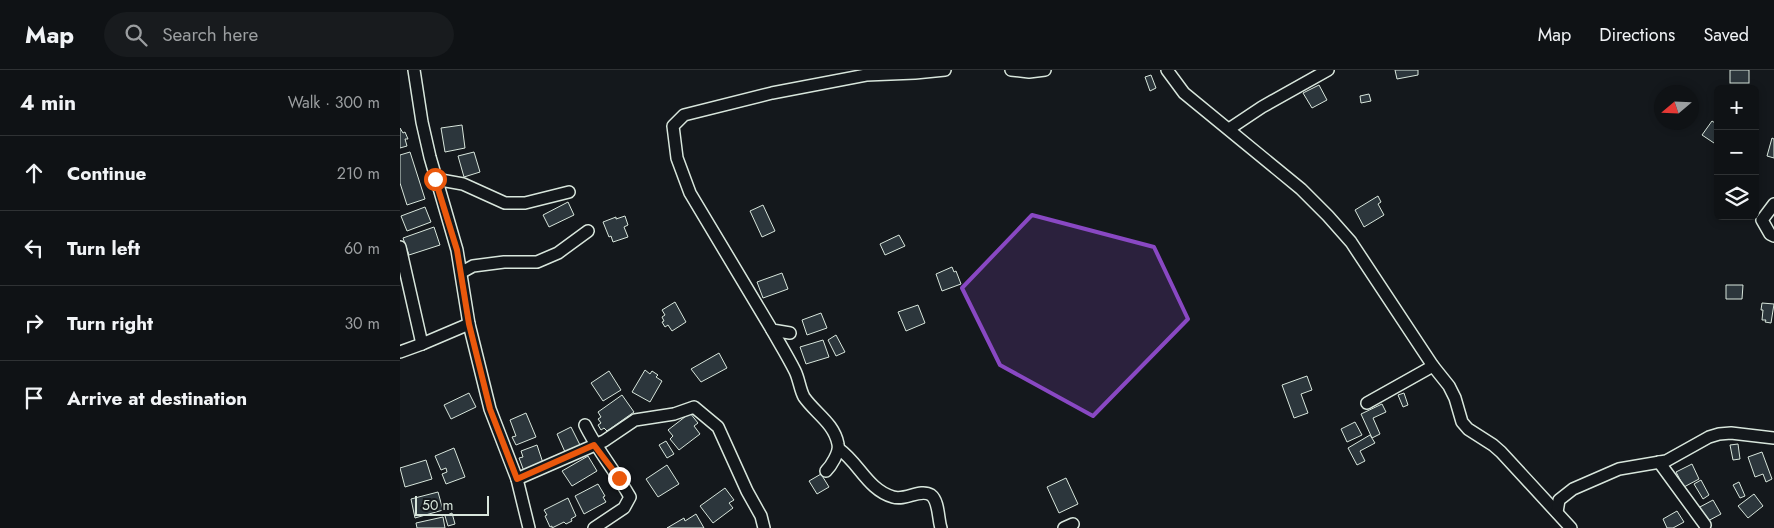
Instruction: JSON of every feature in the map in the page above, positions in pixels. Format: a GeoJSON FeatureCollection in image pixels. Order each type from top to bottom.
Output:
{"type":"FeatureCollection","features":[{"type":"Feature","properties":{"kind":"street"},"geometry":{"type":"LineString","coordinates":[[414,70],[422,122],[435,179],[457,250],[469,324],[490,409],[517,479],[530,528]]}},
{"type":"Feature","properties":{"kind":"street"},"geometry":{"type":"LineString","coordinates":[[826,471],[839,449],[831,427],[803,395],[795,371],[690,192],[677,158],[674,126],[684,115],[772,93],[866,75],[945,70]]}},
{"type":"Feature","properties":{"kind":"street"},"geometry":{"type":"LineString","coordinates":[[1011,70],[1029,72],[1045,70]]}},
{"type":"Feature","properties":{"kind":"street"},"geometry":{"type":"LineString","coordinates":[[1167,70],[1184,93],[1301,189],[1351,242],[1433,366],[1449,386],[1455,398],[1462,422],[1501,452],[1571,528]]}},
{"type":"Feature","properties":{"kind":"street"},"geometry":{"type":"LineString","coordinates":[[1229,129],[1262,107],[1328,70]]}},
{"type":"Feature","properties":{"kind":"street"},"geometry":{"type":"LineString","coordinates":[[435,179],[463,184],[505,203],[525,203],[569,192]]}},
{"type":"Feature","properties":{"kind":"street"},"geometry":{"type":"LineString","coordinates":[[1774,204],[1762,220],[1770,234],[1774,236]]}},
{"type":"Feature","properties":{"kind":"street"},"geometry":{"type":"LineString","coordinates":[[462,272],[473,266],[504,262],[538,262],[558,253],[588,231]]}},
{"type":"Feature","properties":{"kind":"street"},"geometry":{"type":"LineString","coordinates":[[400,247],[422,344]]}},
{"type":"Feature","properties":{"kind":"street"},"geometry":{"type":"LineString","coordinates":[[400,352],[469,324]]}},
{"type":"Feature","properties":{"kind":"street"},"geometry":{"type":"LineString","coordinates":[[772,330],[790,333]]}},
{"type":"Feature","properties":{"kind":"street"},"geometry":{"type":"LineString","coordinates":[[1367,403],[1433,366]]}},
{"type":"Feature","properties":{"kind":"street"},"geometry":{"type":"LineString","coordinates":[[517,479],[594,445],[635,420],[674,414],[694,407],[718,428],[761,516],[764,528]]}},
{"type":"Feature","properties":{"kind":"street"},"geometry":{"type":"LineString","coordinates":[[585,425],[594,445],[630,496],[624,508],[594,528]]}},
{"type":"Feature","properties":{"kind":"street"},"geometry":{"type":"LineString","coordinates":[[1557,512],[1559,500],[1573,489],[1619,470],[1675,457],[1708,438],[1719,434],[1731,433],[1774,438]]}},
{"type":"Feature","properties":{"kind":"street"},"geometry":{"type":"LineString","coordinates":[[839,449],[854,461],[873,487],[893,497],[904,498],[922,492],[931,495],[936,500],[941,528]]}},
{"type":"Feature","properties":{"kind":"street"},"geometry":{"type":"LineString","coordinates":[[1659,462],[1705,525]]}},
{"type":"Feature","properties":{"kind":"highlighted area"},"geometry":{"type":"Polygon","coordinates":[[[1032,215],[1154,247],[1188,319],[1093,416],[1000,365],[962,288],[1032,215]]]}},
{"type":"Feature","properties":{"kind":"building"},"geometry":{"type":"Polygon","coordinates":[[[1395,70],[1418,70],[1418,75],[1397,79],[1395,70]]]}},
{"type":"Feature","properties":{"kind":"building"},"geometry":{"type":"Polygon","coordinates":[[[1730,70],[1749,70],[1749,83],[1730,83],[1730,70]]]}},
{"type":"Feature","properties":{"kind":"building"},"geometry":{"type":"Polygon","coordinates":[[[1151,75],[1156,88],[1150,91],[1145,77],[1151,75]]]}},
{"type":"Feature","properties":{"kind":"building"},"geometry":{"type":"Polygon","coordinates":[[[1319,85],[1327,100],[1312,108],[1303,93],[1319,85]]]}},
{"type":"Feature","properties":{"kind":"building"},"geometry":{"type":"Polygon","coordinates":[[[1369,94],[1371,101],[1361,103],[1360,96],[1369,94]]]}},
{"type":"Feature","properties":{"kind":"building"},"geometry":{"type":"Polygon","coordinates":[[[1712,121],[1714,122],[1714,143],[1702,135],[1712,121]]]}},
{"type":"Feature","properties":{"kind":"building"},"geometry":{"type":"Polygon","coordinates":[[[462,125],[465,148],[445,152],[441,128],[462,125]]]}},
{"type":"Feature","properties":{"kind":"building"},"geometry":{"type":"Polygon","coordinates":[[[400,128],[403,133],[405,132],[408,139],[405,139],[407,146],[400,148],[400,128]]]}},
{"type":"Feature","properties":{"kind":"building"},"geometry":{"type":"Polygon","coordinates":[[[1772,138],[1774,139],[1774,158],[1767,156],[1772,138]]]}},
{"type":"Feature","properties":{"kind":"building"},"geometry":{"type":"Polygon","coordinates":[[[410,152],[425,199],[407,205],[400,183],[400,155],[410,152]]]}},
{"type":"Feature","properties":{"kind":"building"},"geometry":{"type":"Polygon","coordinates":[[[474,152],[480,172],[464,177],[458,156],[474,152]]]}},
{"type":"Feature","properties":{"kind":"building"},"geometry":{"type":"Polygon","coordinates":[[[1378,196],[1381,202],[1378,204],[1384,215],[1364,227],[1355,210],[1378,196]]]}},
{"type":"Feature","properties":{"kind":"building"},"geometry":{"type":"Polygon","coordinates":[[[568,202],[574,215],[549,227],[543,215],[568,202]]]}},
{"type":"Feature","properties":{"kind":"building"},"geometry":{"type":"Polygon","coordinates":[[[763,205],[775,231],[762,237],[750,211],[763,205]]]}},
{"type":"Feature","properties":{"kind":"building"},"geometry":{"type":"Polygon","coordinates":[[[425,207],[431,222],[407,231],[401,216],[425,207]]]}},
{"type":"Feature","properties":{"kind":"building"},"geometry":{"type":"Polygon","coordinates":[[[625,216],[628,225],[624,227],[628,237],[613,242],[603,222],[625,216]]]}},
{"type":"Feature","properties":{"kind":"building"},"geometry":{"type":"Polygon","coordinates":[[[434,227],[440,245],[409,255],[403,238],[434,227]]]}},
{"type":"Feature","properties":{"kind":"building"},"geometry":{"type":"Polygon","coordinates":[[[899,235],[905,246],[885,255],[880,244],[899,235]]]}},
{"type":"Feature","properties":{"kind":"building"},"geometry":{"type":"Polygon","coordinates":[[[952,267],[954,272],[956,271],[961,284],[942,291],[936,274],[952,267]]]}},
{"type":"Feature","properties":{"kind":"building"},"geometry":{"type":"Polygon","coordinates":[[[782,273],[788,289],[763,298],[757,282],[782,273]]]}},
{"type":"Feature","properties":{"kind":"building"},"geometry":{"type":"Polygon","coordinates":[[[1726,285],[1743,285],[1742,299],[1726,299],[1726,285]]]}},
{"type":"Feature","properties":{"kind":"building"},"geometry":{"type":"Polygon","coordinates":[[[675,302],[686,322],[672,331],[668,325],[665,327],[662,322],[664,321],[662,317],[665,315],[662,310],[675,302]]]}},
{"type":"Feature","properties":{"kind":"building"},"geometry":{"type":"Polygon","coordinates":[[[1762,303],[1774,304],[1771,323],[1762,320],[1762,303]]]}},
{"type":"Feature","properties":{"kind":"building"},"geometry":{"type":"Polygon","coordinates":[[[918,305],[925,323],[906,331],[898,312],[918,305]]]}},
{"type":"Feature","properties":{"kind":"building"},"geometry":{"type":"Polygon","coordinates":[[[821,313],[827,328],[807,335],[802,320],[821,313]]]}},
{"type":"Feature","properties":{"kind":"building"},"geometry":{"type":"Polygon","coordinates":[[[836,335],[845,352],[836,356],[828,340],[836,335]]]}},
{"type":"Feature","properties":{"kind":"building"},"geometry":{"type":"Polygon","coordinates":[[[823,340],[829,357],[806,364],[800,347],[823,340]]]}},
{"type":"Feature","properties":{"kind":"building"},"geometry":{"type":"Polygon","coordinates":[[[719,353],[727,368],[701,382],[691,369],[719,353]]]}},
{"type":"Feature","properties":{"kind":"building"},"geometry":{"type":"Polygon","coordinates":[[[645,370],[650,374],[652,371],[662,381],[650,402],[632,392],[645,370]]]}},
{"type":"Feature","properties":{"kind":"building"},"geometry":{"type":"Polygon","coordinates":[[[609,371],[621,390],[603,401],[591,383],[609,371]]]}},
{"type":"Feature","properties":{"kind":"building"},"geometry":{"type":"Polygon","coordinates":[[[1307,376],[1312,390],[1301,394],[1308,413],[1294,418],[1282,385],[1307,376]]]}},
{"type":"Feature","properties":{"kind":"building"},"geometry":{"type":"Polygon","coordinates":[[[469,393],[476,407],[451,419],[444,405],[469,393]]]}},
{"type":"Feature","properties":{"kind":"building"},"geometry":{"type":"Polygon","coordinates":[[[1404,393],[1408,405],[1403,407],[1398,395],[1404,393]]]}},
{"type":"Feature","properties":{"kind":"building"},"geometry":{"type":"Polygon","coordinates":[[[622,395],[634,412],[607,431],[604,428],[601,430],[598,425],[601,423],[598,419],[601,417],[598,412],[622,395]]]}},
{"type":"Feature","properties":{"kind":"building"},"geometry":{"type":"Polygon","coordinates":[[[1382,404],[1386,412],[1373,418],[1380,434],[1372,438],[1361,414],[1382,404]]]}},
{"type":"Feature","properties":{"kind":"building"},"geometry":{"type":"Polygon","coordinates":[[[526,413],[536,437],[516,445],[512,437],[516,436],[510,420],[526,413]]]}},
{"type":"Feature","properties":{"kind":"building"},"geometry":{"type":"Polygon","coordinates":[[[690,413],[698,423],[694,426],[700,434],[679,450],[670,439],[673,436],[668,430],[690,413]]]}},
{"type":"Feature","properties":{"kind":"building"},"geometry":{"type":"Polygon","coordinates":[[[1355,422],[1362,435],[1347,442],[1341,429],[1355,422]]]}},
{"type":"Feature","properties":{"kind":"building"},"geometry":{"type":"Polygon","coordinates":[[[571,427],[580,445],[565,452],[557,434],[571,427]]]}},
{"type":"Feature","properties":{"kind":"building"},"geometry":{"type":"Polygon","coordinates":[[[1370,435],[1375,443],[1360,451],[1365,461],[1357,465],[1348,448],[1370,435]]]}},
{"type":"Feature","properties":{"kind":"building"},"geometry":{"type":"Polygon","coordinates":[[[666,441],[674,454],[667,458],[659,445],[666,441]]]}},
{"type":"Feature","properties":{"kind":"building"},"geometry":{"type":"Polygon","coordinates":[[[1738,444],[1740,459],[1733,460],[1730,445],[1738,444]]]}},
{"type":"Feature","properties":{"kind":"building"},"geometry":{"type":"Polygon","coordinates":[[[537,445],[543,463],[525,474],[519,458],[523,457],[521,451],[537,445]]]}},
{"type":"Feature","properties":{"kind":"building"},"geometry":{"type":"Polygon","coordinates":[[[454,448],[465,477],[446,484],[442,474],[447,472],[446,468],[441,470],[435,456],[454,448]]]}},
{"type":"Feature","properties":{"kind":"building"},"geometry":{"type":"Polygon","coordinates":[[[1762,452],[1772,479],[1766,482],[1763,474],[1755,477],[1748,457],[1762,452]]]}},
{"type":"Feature","properties":{"kind":"building"},"geometry":{"type":"Polygon","coordinates":[[[588,456],[597,471],[572,486],[562,471],[588,456]]]}},
{"type":"Feature","properties":{"kind":"building"},"geometry":{"type":"Polygon","coordinates":[[[426,460],[432,479],[405,487],[400,468],[426,460]]]}},
{"type":"Feature","properties":{"kind":"building"},"geometry":{"type":"Polygon","coordinates":[[[1692,464],[1699,479],[1684,487],[1676,472],[1692,464]]]}},
{"type":"Feature","properties":{"kind":"building"},"geometry":{"type":"Polygon","coordinates":[[[667,465],[679,484],[658,497],[646,479],[667,465]]]}},
{"type":"Feature","properties":{"kind":"building"},"geometry":{"type":"Polygon","coordinates":[[[821,474],[829,487],[817,494],[809,481],[821,474]]]}},
{"type":"Feature","properties":{"kind":"building"},"geometry":{"type":"Polygon","coordinates":[[[1066,478],[1078,504],[1059,513],[1047,487],[1066,478]]]}},
{"type":"Feature","properties":{"kind":"building"},"geometry":{"type":"Polygon","coordinates":[[[1701,480],[1709,495],[1703,499],[1694,484],[1701,480]]]}},
{"type":"Feature","properties":{"kind":"building"},"geometry":{"type":"Polygon","coordinates":[[[1739,482],[1745,496],[1740,498],[1733,485],[1739,482]]]}},
{"type":"Feature","properties":{"kind":"building"},"geometry":{"type":"Polygon","coordinates":[[[598,484],[605,496],[603,497],[606,502],[584,514],[575,496],[598,484]]]}},
{"type":"Feature","properties":{"kind":"building"},"geometry":{"type":"Polygon","coordinates":[[[725,488],[734,500],[729,503],[733,508],[713,523],[700,506],[725,488]]]}},
{"type":"Feature","properties":{"kind":"building"},"geometry":{"type":"Polygon","coordinates":[[[438,492],[443,510],[415,518],[411,499],[438,492]]]}},
{"type":"Feature","properties":{"kind":"building"},"geometry":{"type":"Polygon","coordinates":[[[1754,494],[1763,506],[1748,518],[1738,506],[1754,494]]]}},
{"type":"Feature","properties":{"kind":"building"},"geometry":{"type":"Polygon","coordinates":[[[568,498],[576,516],[566,524],[564,522],[552,528],[552,526],[550,527],[544,510],[568,498]]]}},
{"type":"Feature","properties":{"kind":"building"},"geometry":{"type":"Polygon","coordinates":[[[1713,500],[1721,514],[1706,522],[1698,508],[1713,500]]]}},
{"type":"Feature","properties":{"kind":"building"},"geometry":{"type":"Polygon","coordinates":[[[1677,511],[1684,522],[1673,528],[1667,528],[1663,519],[1677,511]]]}},
{"type":"Feature","properties":{"kind":"building"},"geometry":{"type":"Polygon","coordinates":[[[452,513],[455,524],[448,526],[445,516],[452,513]]]}},
{"type":"Feature","properties":{"kind":"building"},"geometry":{"type":"Polygon","coordinates":[[[696,514],[704,528],[667,528],[684,518],[685,521],[696,514]]]}},
{"type":"Feature","properties":{"kind":"building"},"geometry":{"type":"Polygon","coordinates":[[[443,517],[445,528],[417,528],[416,523],[443,517]]]}},
{"type":"Feature","properties":{"kind":"route"},"geometry":{"type":"LineString","coordinates":[[435,179],[457,250],[469,324],[490,409],[517,479],[594,445],[619,478]]}}]}
